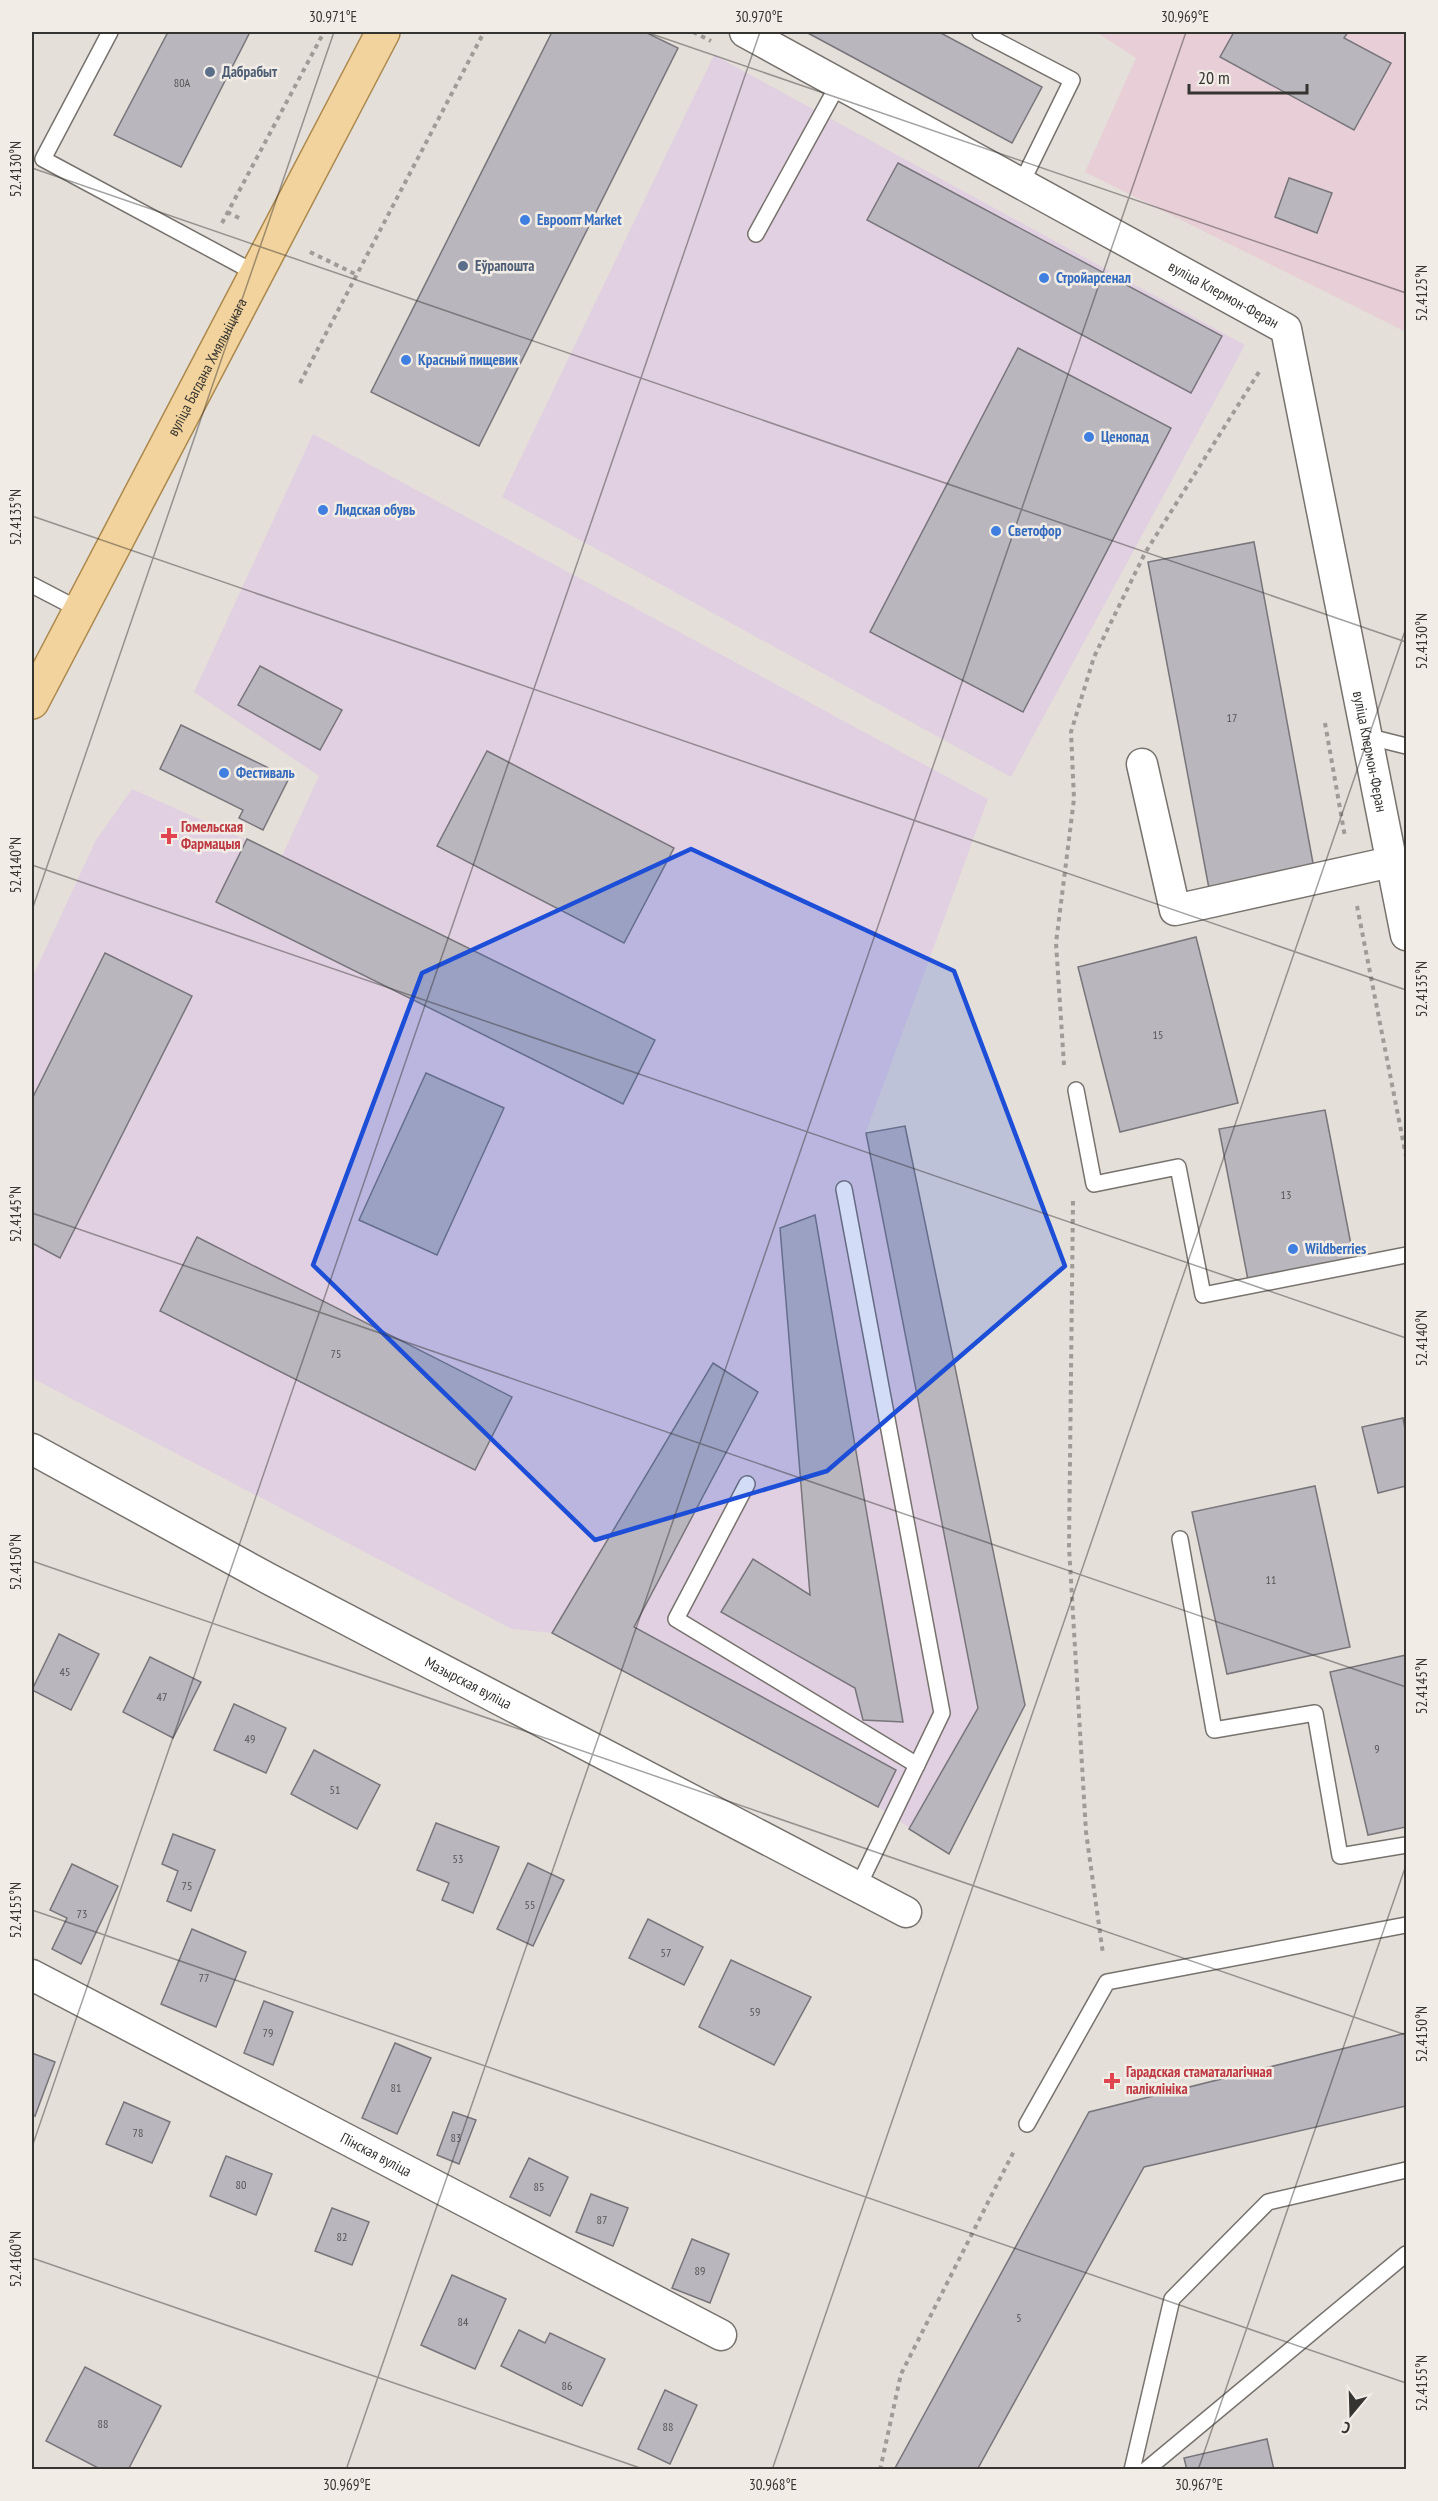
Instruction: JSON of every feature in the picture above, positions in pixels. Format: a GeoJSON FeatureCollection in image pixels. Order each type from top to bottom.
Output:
{"type":"FeatureCollection","features":[{"type":"Feature","properties":{"kind":"main road","name":"вуліца Багдана Хмяльніцкага"},"geometry":{"type":"LineString","coordinates":[[32,702],[382,32]]}},
{"type":"Feature","properties":{"kind":"street","name":"вуліца Клермон-Феран"},"geometry":{"type":"LineString","coordinates":[[745,32],[1286,328],[1407,935]]}},
{"type":"Feature","properties":{"kind":"street"},"geometry":{"type":"LineString","coordinates":[[1142,764],[1176,910],[1391,862]]}},
{"type":"Feature","properties":{"kind":"street","name":"Мазырская вуліца"},"geometry":{"type":"LineString","coordinates":[[32,1449],[269,1579],[906,1912]]}},
{"type":"Feature","properties":{"kind":"street","name":"Пінская вуліца"},"geometry":{"type":"LineString","coordinates":[[32,1975],[721,2335]]}},
{"type":"Feature","properties":{"kind":"lane"},"geometry":{"type":"LineString","coordinates":[[110,32],[37,156],[257,274]]}},
{"type":"Feature","properties":{"kind":"lane"},"geometry":{"type":"LineString","coordinates":[[980,32],[1072,80],[1022,182]]}},
{"type":"Feature","properties":{"kind":"lane"},"geometry":{"type":"LineString","coordinates":[[756,234],[839,82]]}},
{"type":"Feature","properties":{"kind":"lane"},"geometry":{"type":"LineString","coordinates":[[32,585],[80,610]]}},
{"type":"Feature","properties":{"kind":"lane"},"geometry":{"type":"LineString","coordinates":[[1366,736],[1407,746]]}},
{"type":"Feature","properties":{"kind":"lane"},"geometry":{"type":"LineString","coordinates":[[1076,1090],[1094,1184],[1178,1167],[1203,1295],[1407,1255]]}},
{"type":"Feature","properties":{"kind":"lane"},"geometry":{"type":"LineString","coordinates":[[844,1189],[942,1713],[858,1887]]}},
{"type":"Feature","properties":{"kind":"lane"},"geometry":{"type":"LineString","coordinates":[[747,1484],[676,1619],[917,1765]]}},
{"type":"Feature","properties":{"kind":"lane"},"geometry":{"type":"LineString","coordinates":[[1180,1539],[1214,1730],[1315,1713],[1340,1856],[1407,1845]]}},
{"type":"Feature","properties":{"kind":"lane"},"geometry":{"type":"LineString","coordinates":[[1027,2124],[1107,1982],[1407,1925]]}},
{"type":"Feature","properties":{"kind":"lane"},"geometry":{"type":"LineString","coordinates":[[1132,2469],[1172,2299],[1268,2202],[1407,2170]]}},
{"type":"Feature","properties":{"kind":"lane"},"geometry":{"type":"LineString","coordinates":[[1146,2469],[1407,2254]]}},
{"type":"Feature","properties":{"kind":"path"},"geometry":{"type":"LineString","coordinates":[[210,248],[324,32]]}},
{"type":"Feature","properties":{"kind":"path"},"geometry":{"type":"LineString","coordinates":[[300,383],[355,274],[484,32]]}},
{"type":"Feature","properties":{"kind":"path"},"geometry":{"type":"LineString","coordinates":[[693,32],[713,42]]}},
{"type":"Feature","properties":{"kind":"path"},"geometry":{"type":"LineString","coordinates":[[227,212],[244,220]]}},
{"type":"Feature","properties":{"kind":"path"},"geometry":{"type":"LineString","coordinates":[[307,251],[355,274]]}},
{"type":"Feature","properties":{"kind":"path"},"geometry":{"type":"LineString","coordinates":[[1263,366],[1265,377]]}},
{"type":"Feature","properties":{"kind":"path"},"geometry":{"type":"LineString","coordinates":[[1324,718],[1350,871],[1407,1156]]}},
{"type":"Feature","properties":{"kind":"path"},"geometry":{"type":"LineString","coordinates":[[880,2469],[901,2374],[1027,2124]]}},
{"type":"Feature","properties":{"kind":"highlighted area"},"geometry":{"type":"Polygon","coordinates":[[[691,849],[954,971],[1065,1266],[827,1471],[595,1540],[313,1265],[422,973],[691,849]]]}},
{"type":"Feature","properties":{"kind":"shaded area"},"geometry":{"type":"Polygon","coordinates":[[[1096,32],[1406,32],[1406,332],[1085,172],[1136,58],[1096,32]]]}},
{"type":"Feature","properties":{"kind":"shaded area"},"geometry":{"type":"Polygon","coordinates":[[[714,55],[1245,345],[1011,777],[502,497],[714,55]]]}},
{"type":"Feature","properties":{"kind":"shaded area"},"geometry":{"type":"Polygon","coordinates":[[[313,434],[988,799],[866,1132],[905,1126],[1025,1705],[949,1854],[878,1807],[552,1633],[512,1629],[32,1378],[32,978],[96,840],[132,789],[282,856],[319,776],[194,692],[313,434]]]}},
{"type":"Feature","properties":{"kind":"building"},"geometry":{"type":"Polygon","coordinates":[[[168,32],[250,32],[181,167],[114,135],[168,32]]]}},
{"type":"Feature","properties":{"kind":"building","name":"Евроопт Market"},"geometry":{"type":"Polygon","coordinates":[[[552,32],[645,32],[678,48],[479,446],[371,392],[552,32]]]}},
{"type":"Feature","properties":{"kind":"building"},"geometry":{"type":"Polygon","coordinates":[[[806,32],[939,32],[1042,87],[1012,143],[806,32]]]}},
{"type":"Feature","properties":{"kind":"building"},"geometry":{"type":"Polygon","coordinates":[[[1234,32],[1348,32],[1344,38],[1391,63],[1354,130],[1220,57],[1234,32]]]}},
{"type":"Feature","properties":{"kind":"building","name":"Стройарсенал"},"geometry":{"type":"Polygon","coordinates":[[[898,163],[1222,336],[1191,393],[867,220],[898,163]]]}},
{"type":"Feature","properties":{"kind":"building"},"geometry":{"type":"Polygon","coordinates":[[[1289,178],[1332,193],[1317,233],[1275,217],[1289,178]]]}},
{"type":"Feature","properties":{"kind":"building"},"geometry":{"type":"Polygon","coordinates":[[[1018,348],[1171,428],[1023,712],[870,632],[1018,348]]]}},
{"type":"Feature","properties":{"kind":"building"},"geometry":{"type":"Polygon","coordinates":[[[1254,542],[1315,874],[1210,894],[1148,562],[1254,542]]]}},
{"type":"Feature","properties":{"kind":"building"},"geometry":{"type":"Polygon","coordinates":[[[260,666],[342,710],[320,750],[238,705],[260,666]]]}},
{"type":"Feature","properties":{"kind":"building","name":"Фестиваль"},"geometry":{"type":"Polygon","coordinates":[[[181,725],[289,778],[263,830],[239,818],[243,810],[160,769],[181,725]]]}},
{"type":"Feature","properties":{"kind":"building"},"geometry":{"type":"Polygon","coordinates":[[[487,751],[674,848],[624,943],[437,846],[487,751]]]}},
{"type":"Feature","properties":{"kind":"building"},"geometry":{"type":"Polygon","coordinates":[[[247,839],[655,1040],[623,1104],[216,902],[247,839]]]}},
{"type":"Feature","properties":{"kind":"building"},"geometry":{"type":"Polygon","coordinates":[[[1196,937],[1238,1103],[1120,1132],[1078,967],[1196,937]]]}},
{"type":"Feature","properties":{"kind":"building"},"geometry":{"type":"Polygon","coordinates":[[[105,953],[192,996],[60,1258],[32,1243],[32,1099],[105,953]]]}},
{"type":"Feature","properties":{"kind":"building"},"geometry":{"type":"Polygon","coordinates":[[[426,1073],[504,1108],[437,1255],[359,1220],[426,1073]]]}},
{"type":"Feature","properties":{"kind":"building"},"geometry":{"type":"Polygon","coordinates":[[[1325,1110],[1354,1260],[1248,1280],[1219,1129],[1325,1110]]]}},
{"type":"Feature","properties":{"kind":"building"},"geometry":{"type":"Polygon","coordinates":[[[905,1126],[1025,1705],[949,1854],[909,1829],[978,1708],[866,1133],[905,1126]]]}},
{"type":"Feature","properties":{"kind":"building"},"geometry":{"type":"Polygon","coordinates":[[[815,1215],[903,1722],[863,1720],[855,1688],[721,1612],[753,1559],[810,1595],[780,1228],[815,1215]]]}},
{"type":"Feature","properties":{"kind":"building"},"geometry":{"type":"Polygon","coordinates":[[[197,1237],[512,1397],[475,1470],[160,1311],[197,1237]]]}},
{"type":"Feature","properties":{"kind":"building"},"geometry":{"type":"Polygon","coordinates":[[[713,1363],[758,1392],[634,1627],[896,1770],[878,1807],[552,1633],[713,1363]]]}},
{"type":"Feature","properties":{"kind":"building"},"geometry":{"type":"Polygon","coordinates":[[[1403,1418],[1406,1434],[1406,1486],[1378,1493],[1362,1427],[1403,1418]]]}},
{"type":"Feature","properties":{"kind":"building"},"geometry":{"type":"Polygon","coordinates":[[[1315,1486],[1350,1647],[1227,1674],[1192,1512],[1315,1486]]]}},
{"type":"Feature","properties":{"kind":"building"},"geometry":{"type":"Polygon","coordinates":[[[59,1634],[99,1654],[71,1710],[32,1690],[59,1634]]]}},
{"type":"Feature","properties":{"kind":"building"},"geometry":{"type":"Polygon","coordinates":[[[1406,1655],[1406,1827],[1368,1835],[1330,1672],[1406,1655]]]}},
{"type":"Feature","properties":{"kind":"building"},"geometry":{"type":"Polygon","coordinates":[[[150,1657],[201,1682],[173,1738],[123,1712],[150,1657]]]}},
{"type":"Feature","properties":{"kind":"building"},"geometry":{"type":"Polygon","coordinates":[[[234,1704],[286,1728],[266,1773],[214,1750],[234,1704]]]}},
{"type":"Feature","properties":{"kind":"building"},"geometry":{"type":"Polygon","coordinates":[[[314,1750],[380,1785],[357,1829],[291,1794],[314,1750]]]}},
{"type":"Feature","properties":{"kind":"building"},"geometry":{"type":"Polygon","coordinates":[[[436,1823],[499,1847],[473,1913],[442,1900],[449,1883],[417,1870],[436,1823]]]}},
{"type":"Feature","properties":{"kind":"building"},"geometry":{"type":"Polygon","coordinates":[[[173,1834],[215,1850],[191,1911],[167,1901],[178,1871],[162,1864],[173,1834]]]}},
{"type":"Feature","properties":{"kind":"building"},"geometry":{"type":"Polygon","coordinates":[[[528,1863],[564,1880],[533,1946],[497,1929],[528,1863]]]}},
{"type":"Feature","properties":{"kind":"building"},"geometry":{"type":"Polygon","coordinates":[[[72,1864],[118,1886],[81,1964],[52,1949],[67,1918],[50,1910],[72,1864]]]}},
{"type":"Feature","properties":{"kind":"building"},"geometry":{"type":"Polygon","coordinates":[[[648,1919],[703,1947],[684,1985],[629,1958],[648,1919]]]}},
{"type":"Feature","properties":{"kind":"building"},"geometry":{"type":"Polygon","coordinates":[[[192,1929],[246,1952],[216,2027],[161,2004],[192,1929]]]}},
{"type":"Feature","properties":{"kind":"building"},"geometry":{"type":"Polygon","coordinates":[[[731,1960],[811,1997],[774,2065],[699,2027],[731,1960]]]}},
{"type":"Feature","properties":{"kind":"building"},"geometry":{"type":"Polygon","coordinates":[[[264,2001],[293,2012],[273,2065],[244,2053],[264,2001]]]}},
{"type":"Feature","properties":{"kind":"building"},"geometry":{"type":"Polygon","coordinates":[[[1406,2033],[1406,2106],[1144,2167],[977,2470],[894,2470],[1089,2112],[1406,2033]]]}},
{"type":"Feature","properties":{"kind":"building"},"geometry":{"type":"Polygon","coordinates":[[[395,2043],[431,2058],[397,2134],[362,2118],[395,2043]]]}},
{"type":"Feature","properties":{"kind":"building"},"geometry":{"type":"Polygon","coordinates":[[[32,2053],[55,2062],[35,2116],[32,2114],[32,2053]]]}},
{"type":"Feature","properties":{"kind":"building"},"geometry":{"type":"Polygon","coordinates":[[[124,2102],[170,2122],[152,2163],[106,2144],[124,2102]]]}},
{"type":"Feature","properties":{"kind":"building"},"geometry":{"type":"Polygon","coordinates":[[[453,2112],[476,2120],[459,2164],[437,2155],[453,2112]]]}},
{"type":"Feature","properties":{"kind":"building"},"geometry":{"type":"Polygon","coordinates":[[[226,2156],[272,2174],[256,2215],[210,2196],[226,2156]]]}},
{"type":"Feature","properties":{"kind":"building"},"geometry":{"type":"Polygon","coordinates":[[[529,2158],[568,2177],[550,2216],[510,2197],[529,2158]]]}},
{"type":"Feature","properties":{"kind":"building"},"geometry":{"type":"Polygon","coordinates":[[[591,2194],[628,2208],[613,2246],[576,2232],[591,2194]]]}},
{"type":"Feature","properties":{"kind":"building"},"geometry":{"type":"Polygon","coordinates":[[[332,2208],[369,2222],[352,2265],[315,2251],[332,2208]]]}},
{"type":"Feature","properties":{"kind":"building"},"geometry":{"type":"Polygon","coordinates":[[[692,2239],[729,2254],[710,2303],[672,2288],[692,2239]]]}},
{"type":"Feature","properties":{"kind":"building"},"geometry":{"type":"Polygon","coordinates":[[[452,2275],[506,2299],[475,2369],[421,2345],[452,2275]]]}},
{"type":"Feature","properties":{"kind":"building"},"geometry":{"type":"Polygon","coordinates":[[[519,2330],[545,2343],[550,2333],[605,2359],[582,2406],[501,2366],[519,2330]]]}},
{"type":"Feature","properties":{"kind":"building"},"geometry":{"type":"Polygon","coordinates":[[[85,2367],[161,2406],[128,2470],[102,2470],[46,2441],[85,2367]]]}},
{"type":"Feature","properties":{"kind":"building"},"geometry":{"type":"Polygon","coordinates":[[[665,2390],[697,2405],[670,2464],[638,2449],[665,2390]]]}},
{"type":"Feature","properties":{"kind":"building"},"geometry":{"type":"Polygon","coordinates":[[[1267,2439],[1274,2470],[1187,2470],[1184,2458],[1267,2439]]]}},
{"type":"Feature","properties":{"kind":"place","name":"Дабрабыт"},"geometry":{"type":"Point","coordinates":[210,72]}},
{"type":"Feature","properties":{"kind":"place","name":"Евроопт Market"},"geometry":{"type":"Point","coordinates":[525,220]}},
{"type":"Feature","properties":{"kind":"place","name":"Еўрапошта"},"geometry":{"type":"Point","coordinates":[463,266]}},
{"type":"Feature","properties":{"kind":"place","name":"Стройарсенал"},"geometry":{"type":"Point","coordinates":[1044,278]}},
{"type":"Feature","properties":{"kind":"place","name":"Красный пищевик"},"geometry":{"type":"Point","coordinates":[406,360]}},
{"type":"Feature","properties":{"kind":"place","name":"Ценопад"},"geometry":{"type":"Point","coordinates":[1089,437]}},
{"type":"Feature","properties":{"kind":"place","name":"Лидская обувь"},"geometry":{"type":"Point","coordinates":[323,510]}},
{"type":"Feature","properties":{"kind":"place","name":"Светофор"},"geometry":{"type":"Point","coordinates":[996,531]}},
{"type":"Feature","properties":{"kind":"place","name":"Фестиваль"},"geometry":{"type":"Point","coordinates":[224,773]}},
{"type":"Feature","properties":{"kind":"place","name":"Гомельская Фармацыя"},"geometry":{"type":"Point","coordinates":[169,836]}},
{"type":"Feature","properties":{"kind":"place","name":"Wildberries"},"geometry":{"type":"Point","coordinates":[1293,1249]}},
{"type":"Feature","properties":{"kind":"place","name":"Гарадская стаматалагічная паліклініка"},"geometry":{"type":"Point","coordinates":[1112,2081]}}]}
